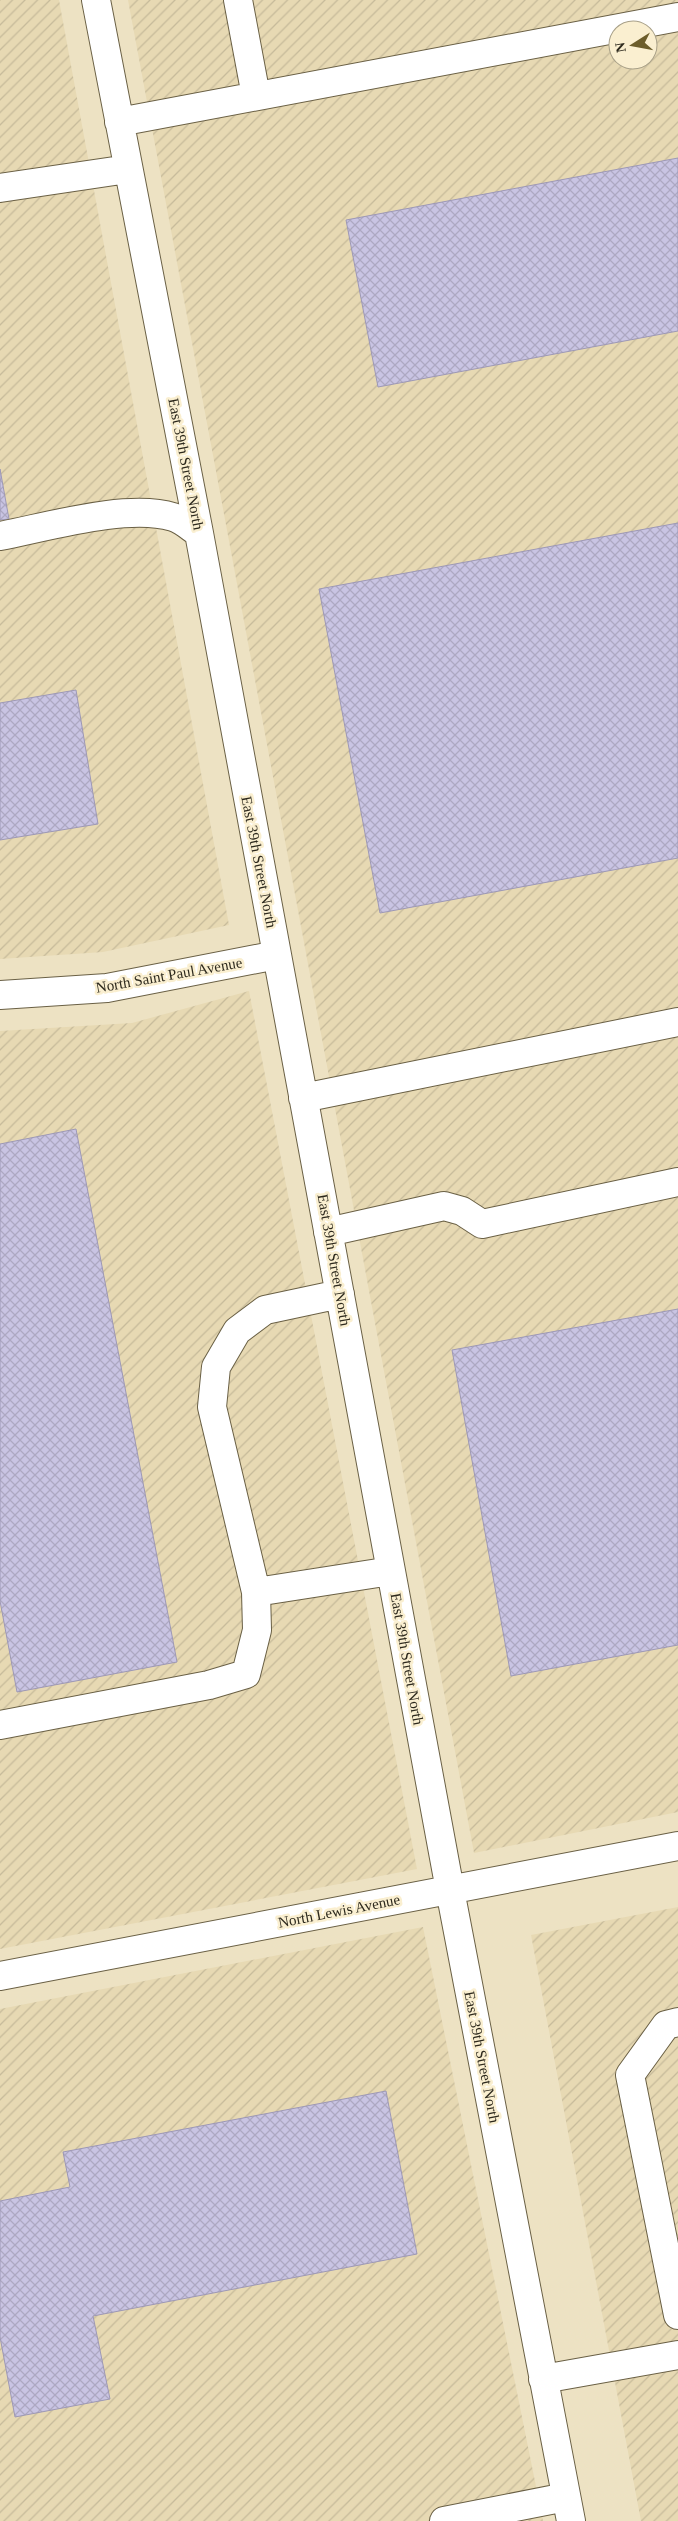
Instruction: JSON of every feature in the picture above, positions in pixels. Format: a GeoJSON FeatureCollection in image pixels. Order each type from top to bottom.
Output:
{"type":"FeatureCollection","features":[{"type":"Feature","properties":{"kind":"street","name":"East 39th Street North"},"geometry":{"type":"LineString","coordinates":[[96,0],[199,534],[450,1890],[569,2509]]}},
{"type":"Feature","properties":{"kind":"street"},"geometry":{"type":"LineString","coordinates":[[238,0],[256,96]]}},
{"type":"Feature","properties":{"kind":"street"},"geometry":{"type":"LineString","coordinates":[[119,122],[678,17]]}},
{"type":"Feature","properties":{"kind":"street"},"geometry":{"type":"LineString","coordinates":[[0,188],[128,168]]}},
{"type":"Feature","properties":{"kind":"street"},"geometry":{"type":"LineString","coordinates":[[0,536],[86,519],[141,512],[174,517],[199,534]]}},
{"type":"Feature","properties":{"kind":"street","name":"North Saint Paul Avenue"},"geometry":{"type":"LineString","coordinates":[[0,995],[107,988],[277,955]]}},
{"type":"Feature","properties":{"kind":"street"},"geometry":{"type":"LineString","coordinates":[[303,1098],[678,1022]]}},
{"type":"Feature","properties":{"kind":"street"},"geometry":{"type":"LineString","coordinates":[[328,1232],[444,1206],[462,1211],[482,1224],[678,1182]]}},
{"type":"Feature","properties":{"kind":"street"},"geometry":{"type":"LineString","coordinates":[[0,1725],[210,1685],[246,1674],[257,1630],[256,1592],[212,1407],[216,1367],[237,1331],[265,1310],[340,1294]]}},
{"type":"Feature","properties":{"kind":"street"},"geometry":{"type":"LineString","coordinates":[[256,1592],[391,1571]]}},
{"type":"Feature","properties":{"kind":"street","name":"North Lewis Avenue"},"geometry":{"type":"LineString","coordinates":[[0,1976],[678,1846]]}},
{"type":"Feature","properties":{"kind":"street"},"geometry":{"type":"LineString","coordinates":[[678,2022],[666,2025],[630,2076],[678,2315]]}},
{"type":"Feature","properties":{"kind":"street"},"geometry":{"type":"LineString","coordinates":[[543,2379],[678,2355]]}},
{"type":"Feature","properties":{"kind":"street"},"geometry":{"type":"LineString","coordinates":[[444,2521],[569,2509]]}},
{"type":"Feature","properties":{"kind":"shaded area"},"geometry":{"type":"Polygon","coordinates":[[[0,0],[59,0],[229,925],[103,952],[0,959],[0,0]]]}},
{"type":"Feature","properties":{"kind":"shaded area"},"geometry":{"type":"Polygon","coordinates":[[[128,0],[678,0],[678,1812],[474,1853],[128,0]]]}},
{"type":"Feature","properties":{"kind":"shaded area"},"geometry":{"type":"Polygon","coordinates":[[[249,991],[417,1869],[0,1949],[0,1031],[132,1023],[249,991]]]}},
{"type":"Feature","properties":{"kind":"shaded area"},"geometry":{"type":"Polygon","coordinates":[[[678,1907],[678,2521],[641,2521],[531,1935],[678,1907]]]}},
{"type":"Feature","properties":{"kind":"shaded area"},"geometry":{"type":"Polygon","coordinates":[[[423,1927],[543,2521],[0,2521],[0,2009],[423,1927]]]}},
{"type":"Feature","properties":{"kind":"building"},"geometry":{"type":"Polygon","coordinates":[[[678,158],[678,331],[378,387],[346,220],[678,158]]]}},
{"type":"Feature","properties":{"kind":"building"},"geometry":{"type":"Polygon","coordinates":[[[0,469],[9,519],[0,520],[0,469]]]}},
{"type":"Feature","properties":{"kind":"building"},"geometry":{"type":"Polygon","coordinates":[[[678,523],[678,858],[380,913],[319,589],[678,523]]]}},
{"type":"Feature","properties":{"kind":"building"},"geometry":{"type":"Polygon","coordinates":[[[76,690],[98,824],[0,840],[0,703],[76,690]]]}},
{"type":"Feature","properties":{"kind":"building"},"geometry":{"type":"Polygon","coordinates":[[[76,1129],[177,1662],[17,1692],[0,1601],[0,1144],[76,1129]]]}},
{"type":"Feature","properties":{"kind":"building"},"geometry":{"type":"Polygon","coordinates":[[[678,1309],[678,1645],[511,1676],[452,1350],[678,1309]]]}},
{"type":"Feature","properties":{"kind":"building"},"geometry":{"type":"Polygon","coordinates":[[[386,2091],[417,2254],[93,2316],[110,2399],[15,2417],[0,2337],[0,2201],[70,2187],[63,2152],[386,2091]]]}}]}
